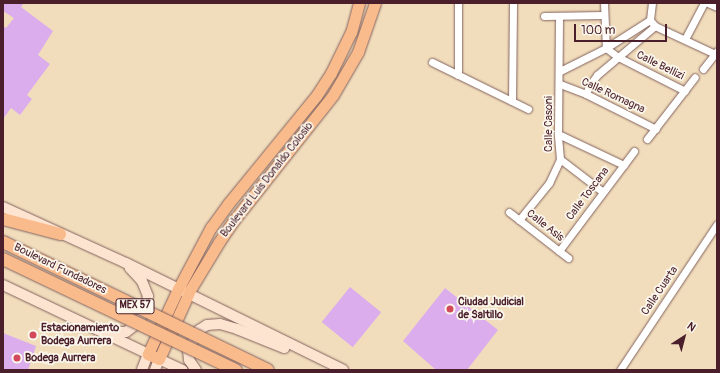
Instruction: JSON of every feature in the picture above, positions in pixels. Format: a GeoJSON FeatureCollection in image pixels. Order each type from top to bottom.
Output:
{"type":"FeatureCollection","features":[{"type":"Feature","properties":{"kind":"highway"},"geometry":{"type":"LineString","coordinates":[[3,219],[60,234]]}},
{"type":"Feature","properties":{"kind":"highway","name":"Boulevard Fundadores"},"geometry":{"type":"LineString","coordinates":[[3,242],[268,370]]}},
{"type":"Feature","properties":{"kind":"highway","name":"Boulevard Fundadores"},"geometry":{"type":"LineString","coordinates":[[3,259],[236,370]]}},
{"type":"Feature","properties":{"kind":"main road","name":"Boulevard Luis Donaldo Colosio"},"geometry":{"type":"LineString","coordinates":[[148,354],[178,289],[205,238],[221,213],[316,96],[331,72],[351,32],[359,3]]}},
{"type":"Feature","properties":{"kind":"main road","name":"Boulevard Luis Donaldo Colosio"},"geometry":{"type":"LineString","coordinates":[[159,359],[188,294],[208,259],[234,220],[333,95],[358,52],[375,3]]}},
{"type":"Feature","properties":{"kind":"main road"},"geometry":{"type":"LineString","coordinates":[[3,207],[126,263],[339,368]]}},
{"type":"Feature","properties":{"kind":"main road"},"geometry":{"type":"LineString","coordinates":[[98,330],[126,332],[142,318],[147,302],[146,291],[142,281],[126,263]]}},
{"type":"Feature","properties":{"kind":"main road"},"geometry":{"type":"LineString","coordinates":[[3,285],[183,370]]}},
{"type":"Feature","properties":{"kind":"main road"},"geometry":{"type":"LineString","coordinates":[[196,370],[189,360],[188,350],[199,330],[207,325],[213,324],[237,329],[339,368]]}},
{"type":"Feature","properties":{"kind":"main road"},"geometry":{"type":"LineString","coordinates":[[142,370],[148,354]]}},
{"type":"Feature","properties":{"kind":"main road"},"geometry":{"type":"LineString","coordinates":[[155,370],[159,359]]}},
{"type":"Feature","properties":{"kind":"street"},"geometry":{"type":"LineString","coordinates":[[458,3],[458,75]]}},
{"type":"Feature","properties":{"kind":"street"},"geometry":{"type":"LineString","coordinates":[[512,102],[513,3]]}},
{"type":"Feature","properties":{"kind":"street"},"geometry":{"type":"LineString","coordinates":[[604,3],[606,48]]}},
{"type":"Feature","properties":{"kind":"street"},"geometry":{"type":"LineString","coordinates":[[586,94],[589,86],[597,75],[618,58],[653,23],[652,3]]}},
{"type":"Feature","properties":{"kind":"street"},"geometry":{"type":"LineString","coordinates":[[685,39],[704,3]]}},
{"type":"Feature","properties":{"kind":"street"},"geometry":{"type":"LineString","coordinates":[[708,3],[717,7]]}},
{"type":"Feature","properties":{"kind":"street"},"geometry":{"type":"LineString","coordinates":[[544,16],[604,14]]}},
{"type":"Feature","properties":{"kind":"street","name":"Calle Casoni"},"geometry":{"type":"LineString","coordinates":[[519,220],[549,183],[560,159],[558,134],[560,16]]}},
{"type":"Feature","properties":{"kind":"street"},"geometry":{"type":"LineString","coordinates":[[653,23],[716,52],[703,69]]}},
{"type":"Feature","properties":{"kind":"street"},"geometry":{"type":"LineString","coordinates":[[560,71],[653,23]]}},
{"type":"Feature","properties":{"kind":"street","name":"Calle Bellizi"},"geometry":{"type":"LineString","coordinates":[[606,48],[618,58],[685,90]]}},
{"type":"Feature","properties":{"kind":"street"},"geometry":{"type":"LineString","coordinates":[[432,62],[528,109]]}},
{"type":"Feature","properties":{"kind":"street"},"geometry":{"type":"LineString","coordinates":[[647,139],[695,78]]}},
{"type":"Feature","properties":{"kind":"street","name":"Calle Romagna"},"geometry":{"type":"LineString","coordinates":[[560,84],[586,94],[656,129]]}},
{"type":"Feature","properties":{"kind":"street"},"geometry":{"type":"LineString","coordinates":[[558,134],[624,165]]}},
{"type":"Feature","properties":{"kind":"street","name":"Calle Toscana"},"geometry":{"type":"LineString","coordinates":[[559,251],[634,151]]}},
{"type":"Feature","properties":{"kind":"street"},"geometry":{"type":"LineString","coordinates":[[560,159],[603,192]]}},
{"type":"Feature","properties":{"kind":"street","name":"Calle Asis"},"geometry":{"type":"LineString","coordinates":[[509,212],[568,258]]}},
{"type":"Feature","properties":{"kind":"street","name":"Calle Cuarta"},"geometry":{"type":"LineString","coordinates":[[620,370],[717,224]]}},
{"type":"Feature","properties":{"kind":"building"},"geometry":{"type":"Polygon","coordinates":[[[3,3],[24,3],[21,7],[53,31],[38,55],[50,64],[27,95],[32,99],[20,115],[11,108],[3,119],[3,26],[6,28],[14,18],[3,11],[3,3]]]}},
{"type":"Feature","properties":{"kind":"building"},"geometry":{"type":"Polygon","coordinates":[[[350,287],[381,312],[353,347],[322,322],[350,287]]]}},
{"type":"Feature","properties":{"kind":"building","name":"Ciudad Judicial de Saltillo"},"geometry":{"type":"Polygon","coordinates":[[[445,288],[498,330],[467,370],[436,370],[403,341],[445,288]]]}},
{"type":"Feature","properties":{"kind":"building","name":"Bodega Aurrera"},"geometry":{"type":"Polygon","coordinates":[[[3,333],[36,346],[28,370],[3,370],[3,333]]]}},
{"type":"Feature","properties":{"kind":"place","name":"Ciudad Judicial de Saltillo"},"geometry":{"type":"Point","coordinates":[450,309]}},
{"type":"Feature","properties":{"kind":"place","name":"Estacionamiento Bodega Aurrera"},"geometry":{"type":"Point","coordinates":[33,335]}},
{"type":"Feature","properties":{"kind":"place","name":"Bodega Aurrera"},"geometry":{"type":"Point","coordinates":[17,358]}}]}
